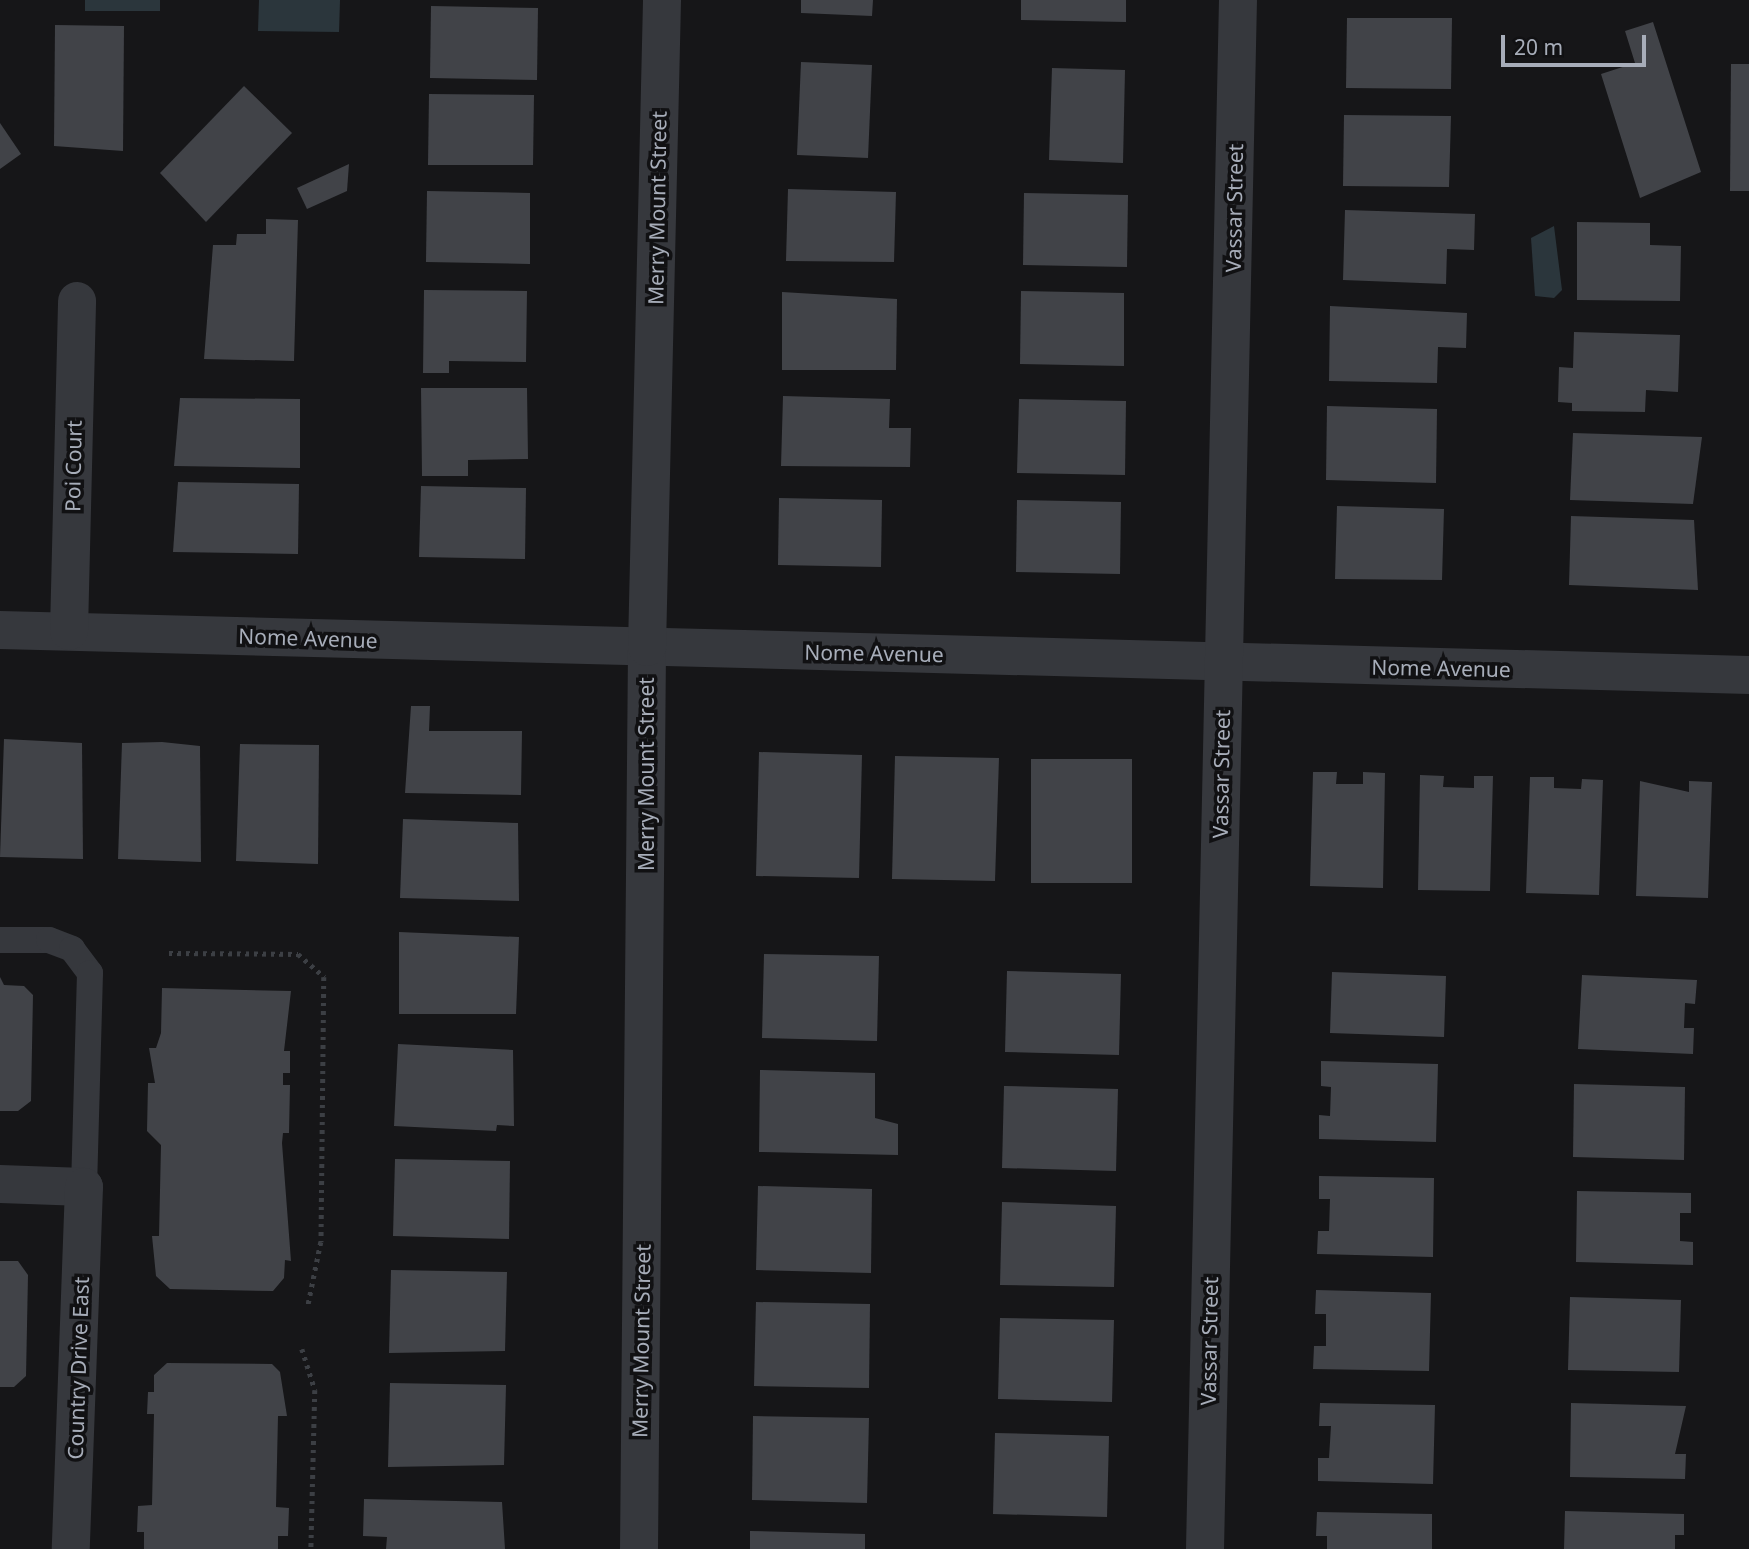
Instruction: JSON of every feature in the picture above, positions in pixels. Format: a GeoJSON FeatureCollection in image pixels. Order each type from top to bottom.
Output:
{"type":"FeatureCollection","features":[{"type":"Feature","properties":{"kind":"street","name":"Merry Mount Street"},"geometry":{"type":"LineString","coordinates":[[639,1549],[647,647],[662,0]]}},
{"type":"Feature","properties":{"kind":"street","name":"Vassar Street"},"geometry":{"type":"LineString","coordinates":[[1205,1549],[1238,0]]}},
{"type":"Feature","properties":{"kind":"street","name":"Poi Court"},"geometry":{"type":"LineString","coordinates":[[69,631],[77,301]]}},
{"type":"Feature","properties":{"kind":"street","name":"Nome Avenue"},"geometry":{"type":"LineString","coordinates":[[0,630],[1749,675]]}},
{"type":"Feature","properties":{"kind":"street"},"geometry":{"type":"LineString","coordinates":[[0,1184],[84,1187]]}},
{"type":"Feature","properties":{"kind":"street","name":"Country Drive East"},"geometry":{"type":"LineString","coordinates":[[71,1549],[84,1187]]}},
{"type":"Feature","properties":{"kind":"lane"},"geometry":{"type":"LineString","coordinates":[[0,940],[49,940],[72,949],[90,973],[84,1187]]}},
{"type":"Feature","properties":{"kind":"path"},"geometry":{"type":"LineString","coordinates":[[169,953],[299,954],[324,977],[321,1242],[308,1306]]}},
{"type":"Feature","properties":{"kind":"path"},"geometry":{"type":"LineString","coordinates":[[302,1349],[315,1390],[312,1549]]}},
{"type":"Feature","properties":{"kind":"shaded area"},"geometry":{"type":"Polygon","coordinates":[[[85,0],[160,0],[160,11],[85,11],[85,0]]]}},
{"type":"Feature","properties":{"kind":"shaded area"},"geometry":{"type":"Polygon","coordinates":[[[259,0],[340,0],[339,32],[258,31],[259,0]]]}},
{"type":"Feature","properties":{"kind":"shaded area"},"geometry":{"type":"Polygon","coordinates":[[[1554,226],[1562,290],[1554,298],[1535,296],[1531,238],[1554,226]]]}},
{"type":"Feature","properties":{"kind":"building"},"geometry":{"type":"Polygon","coordinates":[[[801,0],[873,0],[872,16],[801,13],[801,0]]]}},
{"type":"Feature","properties":{"kind":"building"},"geometry":{"type":"Polygon","coordinates":[[[1021,0],[1126,0],[1126,22],[1021,20],[1021,0]]]}},
{"type":"Feature","properties":{"kind":"building"},"geometry":{"type":"Polygon","coordinates":[[[431,6],[538,8],[537,80],[430,78],[431,6]]]}},
{"type":"Feature","properties":{"kind":"building"},"geometry":{"type":"Polygon","coordinates":[[[1347,18],[1452,18],[1451,89],[1346,88],[1347,18]]]}},
{"type":"Feature","properties":{"kind":"building"},"geometry":{"type":"Polygon","coordinates":[[[1653,22],[1701,172],[1640,198],[1601,74],[1635,63],[1625,31],[1653,22]]]}},
{"type":"Feature","properties":{"kind":"building"},"geometry":{"type":"Polygon","coordinates":[[[55,25],[124,26],[123,151],[54,146],[55,25]]]}},
{"type":"Feature","properties":{"kind":"building"},"geometry":{"type":"Polygon","coordinates":[[[801,62],[872,65],[868,158],[797,155],[801,62]]]}},
{"type":"Feature","properties":{"kind":"building"},"geometry":{"type":"Polygon","coordinates":[[[1731,64],[1749,64],[1749,191],[1730,191],[1731,64]]]}},
{"type":"Feature","properties":{"kind":"building"},"geometry":{"type":"Polygon","coordinates":[[[1052,68],[1125,70],[1123,163],[1049,160],[1052,68]]]}},
{"type":"Feature","properties":{"kind":"building"},"geometry":{"type":"Polygon","coordinates":[[[244,86],[292,133],[206,222],[160,173],[244,86]]]}},
{"type":"Feature","properties":{"kind":"building"},"geometry":{"type":"Polygon","coordinates":[[[429,94],[534,95],[533,165],[428,165],[429,94]]]}},
{"type":"Feature","properties":{"kind":"building"},"geometry":{"type":"Polygon","coordinates":[[[1344,115],[1451,116],[1449,187],[1343,186],[1344,115]]]}},
{"type":"Feature","properties":{"kind":"building"},"geometry":{"type":"Polygon","coordinates":[[[0,123],[21,154],[0,169],[0,123]]]}},
{"type":"Feature","properties":{"kind":"building"},"geometry":{"type":"Polygon","coordinates":[[[349,164],[347,191],[307,209],[297,188],[349,164]]]}},
{"type":"Feature","properties":{"kind":"building"},"geometry":{"type":"Polygon","coordinates":[[[788,189],[896,192],[894,262],[786,261],[788,189]]]}},
{"type":"Feature","properties":{"kind":"building"},"geometry":{"type":"Polygon","coordinates":[[[427,191],[530,193],[530,264],[426,262],[427,191]]]}},
{"type":"Feature","properties":{"kind":"building"},"geometry":{"type":"Polygon","coordinates":[[[1024,193],[1128,195],[1127,267],[1023,265],[1024,193]]]}},
{"type":"Feature","properties":{"kind":"building"},"geometry":{"type":"Polygon","coordinates":[[[1345,210],[1475,214],[1474,250],[1447,249],[1446,284],[1343,280],[1345,210]]]}},
{"type":"Feature","properties":{"kind":"building"},"geometry":{"type":"Polygon","coordinates":[[[266,219],[298,220],[294,361],[204,359],[213,245],[236,245],[237,234],[266,234],[266,219]]]}},
{"type":"Feature","properties":{"kind":"building"},"geometry":{"type":"Polygon","coordinates":[[[1577,222],[1650,223],[1650,245],[1681,246],[1680,301],[1577,300],[1577,222]]]}},
{"type":"Feature","properties":{"kind":"building"},"geometry":{"type":"Polygon","coordinates":[[[424,290],[527,291],[526,362],[449,361],[449,373],[423,373],[424,290]]]}},
{"type":"Feature","properties":{"kind":"building"},"geometry":{"type":"Polygon","coordinates":[[[1021,291],[1124,293],[1124,366],[1020,364],[1021,291]]]}},
{"type":"Feature","properties":{"kind":"building"},"geometry":{"type":"Polygon","coordinates":[[[782,292],[897,299],[896,370],[782,370],[782,292]]]}},
{"type":"Feature","properties":{"kind":"building"},"geometry":{"type":"Polygon","coordinates":[[[1330,306],[1467,313],[1466,348],[1438,347],[1437,383],[1329,381],[1330,306]]]}},
{"type":"Feature","properties":{"kind":"building"},"geometry":{"type":"Polygon","coordinates":[[[1574,332],[1680,335],[1678,392],[1646,390],[1645,412],[1572,411],[1572,403],[1558,402],[1559,367],[1573,368],[1574,332]]]}},
{"type":"Feature","properties":{"kind":"building"},"geometry":{"type":"Polygon","coordinates":[[[421,388],[527,388],[528,459],[468,460],[468,476],[422,476],[421,388]]]}},
{"type":"Feature","properties":{"kind":"building"},"geometry":{"type":"Polygon","coordinates":[[[783,396],[890,399],[889,428],[911,428],[910,467],[781,466],[783,396]]]}},
{"type":"Feature","properties":{"kind":"building"},"geometry":{"type":"Polygon","coordinates":[[[180,398],[300,399],[300,468],[174,466],[180,398]]]}},
{"type":"Feature","properties":{"kind":"building"},"geometry":{"type":"Polygon","coordinates":[[[1019,399],[1126,401],[1125,475],[1017,473],[1019,399]]]}},
{"type":"Feature","properties":{"kind":"building"},"geometry":{"type":"Polygon","coordinates":[[[1327,406],[1437,409],[1436,483],[1326,480],[1327,406]]]}},
{"type":"Feature","properties":{"kind":"building"},"geometry":{"type":"Polygon","coordinates":[[[1573,433],[1702,437],[1693,504],[1570,500],[1573,433]]]}},
{"type":"Feature","properties":{"kind":"building"},"geometry":{"type":"Polygon","coordinates":[[[178,482],[299,484],[298,554],[173,552],[178,482]]]}},
{"type":"Feature","properties":{"kind":"building"},"geometry":{"type":"Polygon","coordinates":[[[421,486],[526,488],[525,559],[419,557],[421,486]]]}},
{"type":"Feature","properties":{"kind":"building"},"geometry":{"type":"Polygon","coordinates":[[[779,498],[882,500],[881,567],[778,565],[779,498]]]}},
{"type":"Feature","properties":{"kind":"building"},"geometry":{"type":"Polygon","coordinates":[[[1017,500],[1121,502],[1120,574],[1016,572],[1017,500]]]}},
{"type":"Feature","properties":{"kind":"building"},"geometry":{"type":"Polygon","coordinates":[[[1337,506],[1444,509],[1442,580],[1335,579],[1337,506]]]}},
{"type":"Feature","properties":{"kind":"building"},"geometry":{"type":"Polygon","coordinates":[[[1571,516],[1694,520],[1698,590],[1569,585],[1571,516]]]}},
{"type":"Feature","properties":{"kind":"building"},"geometry":{"type":"Polygon","coordinates":[[[411,706],[430,706],[429,731],[522,731],[521,795],[405,793],[411,706]]]}},
{"type":"Feature","properties":{"kind":"building"},"geometry":{"type":"Polygon","coordinates":[[[4,739],[82,743],[83,859],[0,857],[4,739]]]}},
{"type":"Feature","properties":{"kind":"building"},"geometry":{"type":"Polygon","coordinates":[[[162,742],[200,746],[201,862],[118,859],[122,743],[162,742]]]}},
{"type":"Feature","properties":{"kind":"building"},"geometry":{"type":"Polygon","coordinates":[[[240,744],[319,745],[318,864],[236,861],[240,744]]]}},
{"type":"Feature","properties":{"kind":"building"},"geometry":{"type":"Polygon","coordinates":[[[759,752],[862,755],[859,878],[756,876],[759,752]]]}},
{"type":"Feature","properties":{"kind":"building"},"geometry":{"type":"Polygon","coordinates":[[[895,756],[999,758],[995,881],[892,879],[895,756]]]}},
{"type":"Feature","properties":{"kind":"building"},"geometry":{"type":"Polygon","coordinates":[[[1031,759],[1132,759],[1132,883],[1031,883],[1031,759]]]}},
{"type":"Feature","properties":{"kind":"building"},"geometry":{"type":"Polygon","coordinates":[[[1313,772],[1337,772],[1336,784],[1363,784],[1363,772],[1385,773],[1383,888],[1310,886],[1313,772]]]}},
{"type":"Feature","properties":{"kind":"building"},"geometry":{"type":"Polygon","coordinates":[[[1420,775],[1444,776],[1443,787],[1474,788],[1474,776],[1493,776],[1490,891],[1418,890],[1420,775]]]}},
{"type":"Feature","properties":{"kind":"building"},"geometry":{"type":"Polygon","coordinates":[[[1530,777],[1554,777],[1554,788],[1581,789],[1582,779],[1603,780],[1599,895],[1526,893],[1530,777]]]}},
{"type":"Feature","properties":{"kind":"building"},"geometry":{"type":"Polygon","coordinates":[[[1640,781],[1689,792],[1689,781],[1712,782],[1708,898],[1636,896],[1640,781]]]}},
{"type":"Feature","properties":{"kind":"building"},"geometry":{"type":"Polygon","coordinates":[[[403,819],[518,823],[519,901],[400,898],[403,819]]]}},
{"type":"Feature","properties":{"kind":"building"},"geometry":{"type":"Polygon","coordinates":[[[399,932],[519,937],[516,1014],[399,1014],[399,932]]]}},
{"type":"Feature","properties":{"kind":"building"},"geometry":{"type":"Polygon","coordinates":[[[764,954],[879,956],[877,1041],[762,1038],[764,954]]]}},
{"type":"Feature","properties":{"kind":"building"},"geometry":{"type":"Polygon","coordinates":[[[1007,971],[1121,974],[1119,1055],[1005,1052],[1007,971]]]}},
{"type":"Feature","properties":{"kind":"building"},"geometry":{"type":"Polygon","coordinates":[[[1332,972],[1446,976],[1444,1037],[1330,1033],[1332,972]]]}},
{"type":"Feature","properties":{"kind":"building"},"geometry":{"type":"Polygon","coordinates":[[[1582,975],[1697,980],[1695,1004],[1685,1003],[1684,1028],[1694,1028],[1693,1054],[1578,1049],[1582,975]]]}},
{"type":"Feature","properties":{"kind":"building"},"geometry":{"type":"Polygon","coordinates":[[[0,977],[4,985],[24,986],[33,995],[31,1101],[18,1111],[0,1111],[0,977]]]}},
{"type":"Feature","properties":{"kind":"building"},"geometry":{"type":"Polygon","coordinates":[[[162,988],[291,991],[284,1051],[290,1051],[290,1073],[283,1073],[283,1085],[290,1085],[289,1133],[283,1133],[282,1143],[291,1261],[285,1260],[284,1278],[273,1291],[170,1289],[156,1276],[152,1236],[159,1236],[161,1145],[147,1131],[148,1083],[155,1083],[149,1048],[156,1048],[161,1033],[162,988]]]}},
{"type":"Feature","properties":{"kind":"building"},"geometry":{"type":"Polygon","coordinates":[[[398,1044],[513,1050],[514,1126],[497,1125],[496,1131],[394,1126],[398,1044]]]}},
{"type":"Feature","properties":{"kind":"building"},"geometry":{"type":"Polygon","coordinates":[[[1321,1061],[1438,1064],[1436,1142],[1319,1139],[1319,1115],[1330,1116],[1331,1087],[1321,1086],[1321,1061]]]}},
{"type":"Feature","properties":{"kind":"building"},"geometry":{"type":"Polygon","coordinates":[[[760,1070],[875,1073],[875,1118],[898,1124],[898,1155],[759,1152],[760,1070]]]}},
{"type":"Feature","properties":{"kind":"building"},"geometry":{"type":"Polygon","coordinates":[[[1574,1084],[1685,1087],[1684,1160],[1573,1157],[1574,1084]]]}},
{"type":"Feature","properties":{"kind":"building"},"geometry":{"type":"Polygon","coordinates":[[[1004,1086],[1118,1089],[1116,1171],[1002,1168],[1004,1086]]]}},
{"type":"Feature","properties":{"kind":"building"},"geometry":{"type":"Polygon","coordinates":[[[395,1159],[510,1161],[509,1239],[393,1236],[395,1159]]]}},
{"type":"Feature","properties":{"kind":"building"},"geometry":{"type":"Polygon","coordinates":[[[1319,1176],[1434,1178],[1433,1257],[1317,1254],[1318,1231],[1329,1231],[1330,1199],[1319,1199],[1319,1176]]]}},
{"type":"Feature","properties":{"kind":"building"},"geometry":{"type":"Polygon","coordinates":[[[758,1186],[872,1189],[871,1273],[756,1270],[758,1186]]]}},
{"type":"Feature","properties":{"kind":"building"},"geometry":{"type":"Polygon","coordinates":[[[1577,1191],[1691,1193],[1691,1213],[1680,1213],[1680,1241],[1693,1242],[1693,1265],[1576,1262],[1577,1191]]]}},
{"type":"Feature","properties":{"kind":"building"},"geometry":{"type":"Polygon","coordinates":[[[1002,1202],[1116,1206],[1114,1287],[1000,1285],[1002,1202]]]}},
{"type":"Feature","properties":{"kind":"building"},"geometry":{"type":"Polygon","coordinates":[[[0,1261],[18,1261],[28,1275],[26,1376],[14,1387],[0,1387],[0,1261]]]}},
{"type":"Feature","properties":{"kind":"building"},"geometry":{"type":"Polygon","coordinates":[[[391,1270],[507,1272],[505,1351],[389,1353],[391,1270]]]}},
{"type":"Feature","properties":{"kind":"building"},"geometry":{"type":"Polygon","coordinates":[[[1316,1290],[1431,1293],[1429,1371],[1313,1369],[1314,1346],[1326,1346],[1326,1314],[1315,1314],[1316,1290]]]}},
{"type":"Feature","properties":{"kind":"building"},"geometry":{"type":"Polygon","coordinates":[[[1570,1297],[1681,1300],[1679,1372],[1568,1370],[1570,1297]]]}},
{"type":"Feature","properties":{"kind":"building"},"geometry":{"type":"Polygon","coordinates":[[[756,1302],[870,1304],[869,1388],[754,1386],[756,1302]]]}},
{"type":"Feature","properties":{"kind":"building"},"geometry":{"type":"Polygon","coordinates":[[[1000,1318],[1114,1320],[1112,1402],[998,1399],[1000,1318]]]}},
{"type":"Feature","properties":{"kind":"building"},"geometry":{"type":"Polygon","coordinates":[[[167,1363],[272,1364],[280,1372],[287,1416],[278,1416],[276,1507],[289,1508],[288,1536],[278,1536],[278,1549],[144,1549],[144,1532],[137,1532],[138,1506],[152,1505],[154,1414],[147,1414],[148,1392],[154,1392],[154,1375],[167,1363]]]}},
{"type":"Feature","properties":{"kind":"building"},"geometry":{"type":"Polygon","coordinates":[[[390,1383],[506,1385],[504,1465],[388,1467],[390,1383]]]}},
{"type":"Feature","properties":{"kind":"building"},"geometry":{"type":"Polygon","coordinates":[[[1320,1403],[1435,1405],[1433,1484],[1318,1481],[1318,1458],[1329,1458],[1331,1426],[1319,1426],[1320,1403]]]}},
{"type":"Feature","properties":{"kind":"building"},"geometry":{"type":"Polygon","coordinates":[[[1571,1403],[1686,1406],[1675,1454],[1686,1454],[1685,1479],[1570,1477],[1571,1403]]]}},
{"type":"Feature","properties":{"kind":"building"},"geometry":{"type":"Polygon","coordinates":[[[753,1416],[869,1418],[867,1503],[752,1500],[753,1416]]]}},
{"type":"Feature","properties":{"kind":"building"},"geometry":{"type":"Polygon","coordinates":[[[995,1433],[1109,1436],[1107,1517],[993,1514],[995,1433]]]}},
{"type":"Feature","properties":{"kind":"building"},"geometry":{"type":"Polygon","coordinates":[[[364,1499],[502,1502],[505,1549],[386,1549],[387,1537],[363,1536],[364,1499]]]}},
{"type":"Feature","properties":{"kind":"building"},"geometry":{"type":"Polygon","coordinates":[[[1565,1511],[1684,1514],[1684,1535],[1675,1535],[1675,1549],[1564,1549],[1565,1511]]]}},
{"type":"Feature","properties":{"kind":"building"},"geometry":{"type":"Polygon","coordinates":[[[1317,1512],[1432,1514],[1432,1549],[1327,1549],[1327,1536],[1316,1536],[1317,1512]]]}},
{"type":"Feature","properties":{"kind":"building"},"geometry":{"type":"Polygon","coordinates":[[[750,1531],[865,1534],[865,1549],[750,1549],[750,1531]]]}}]}
